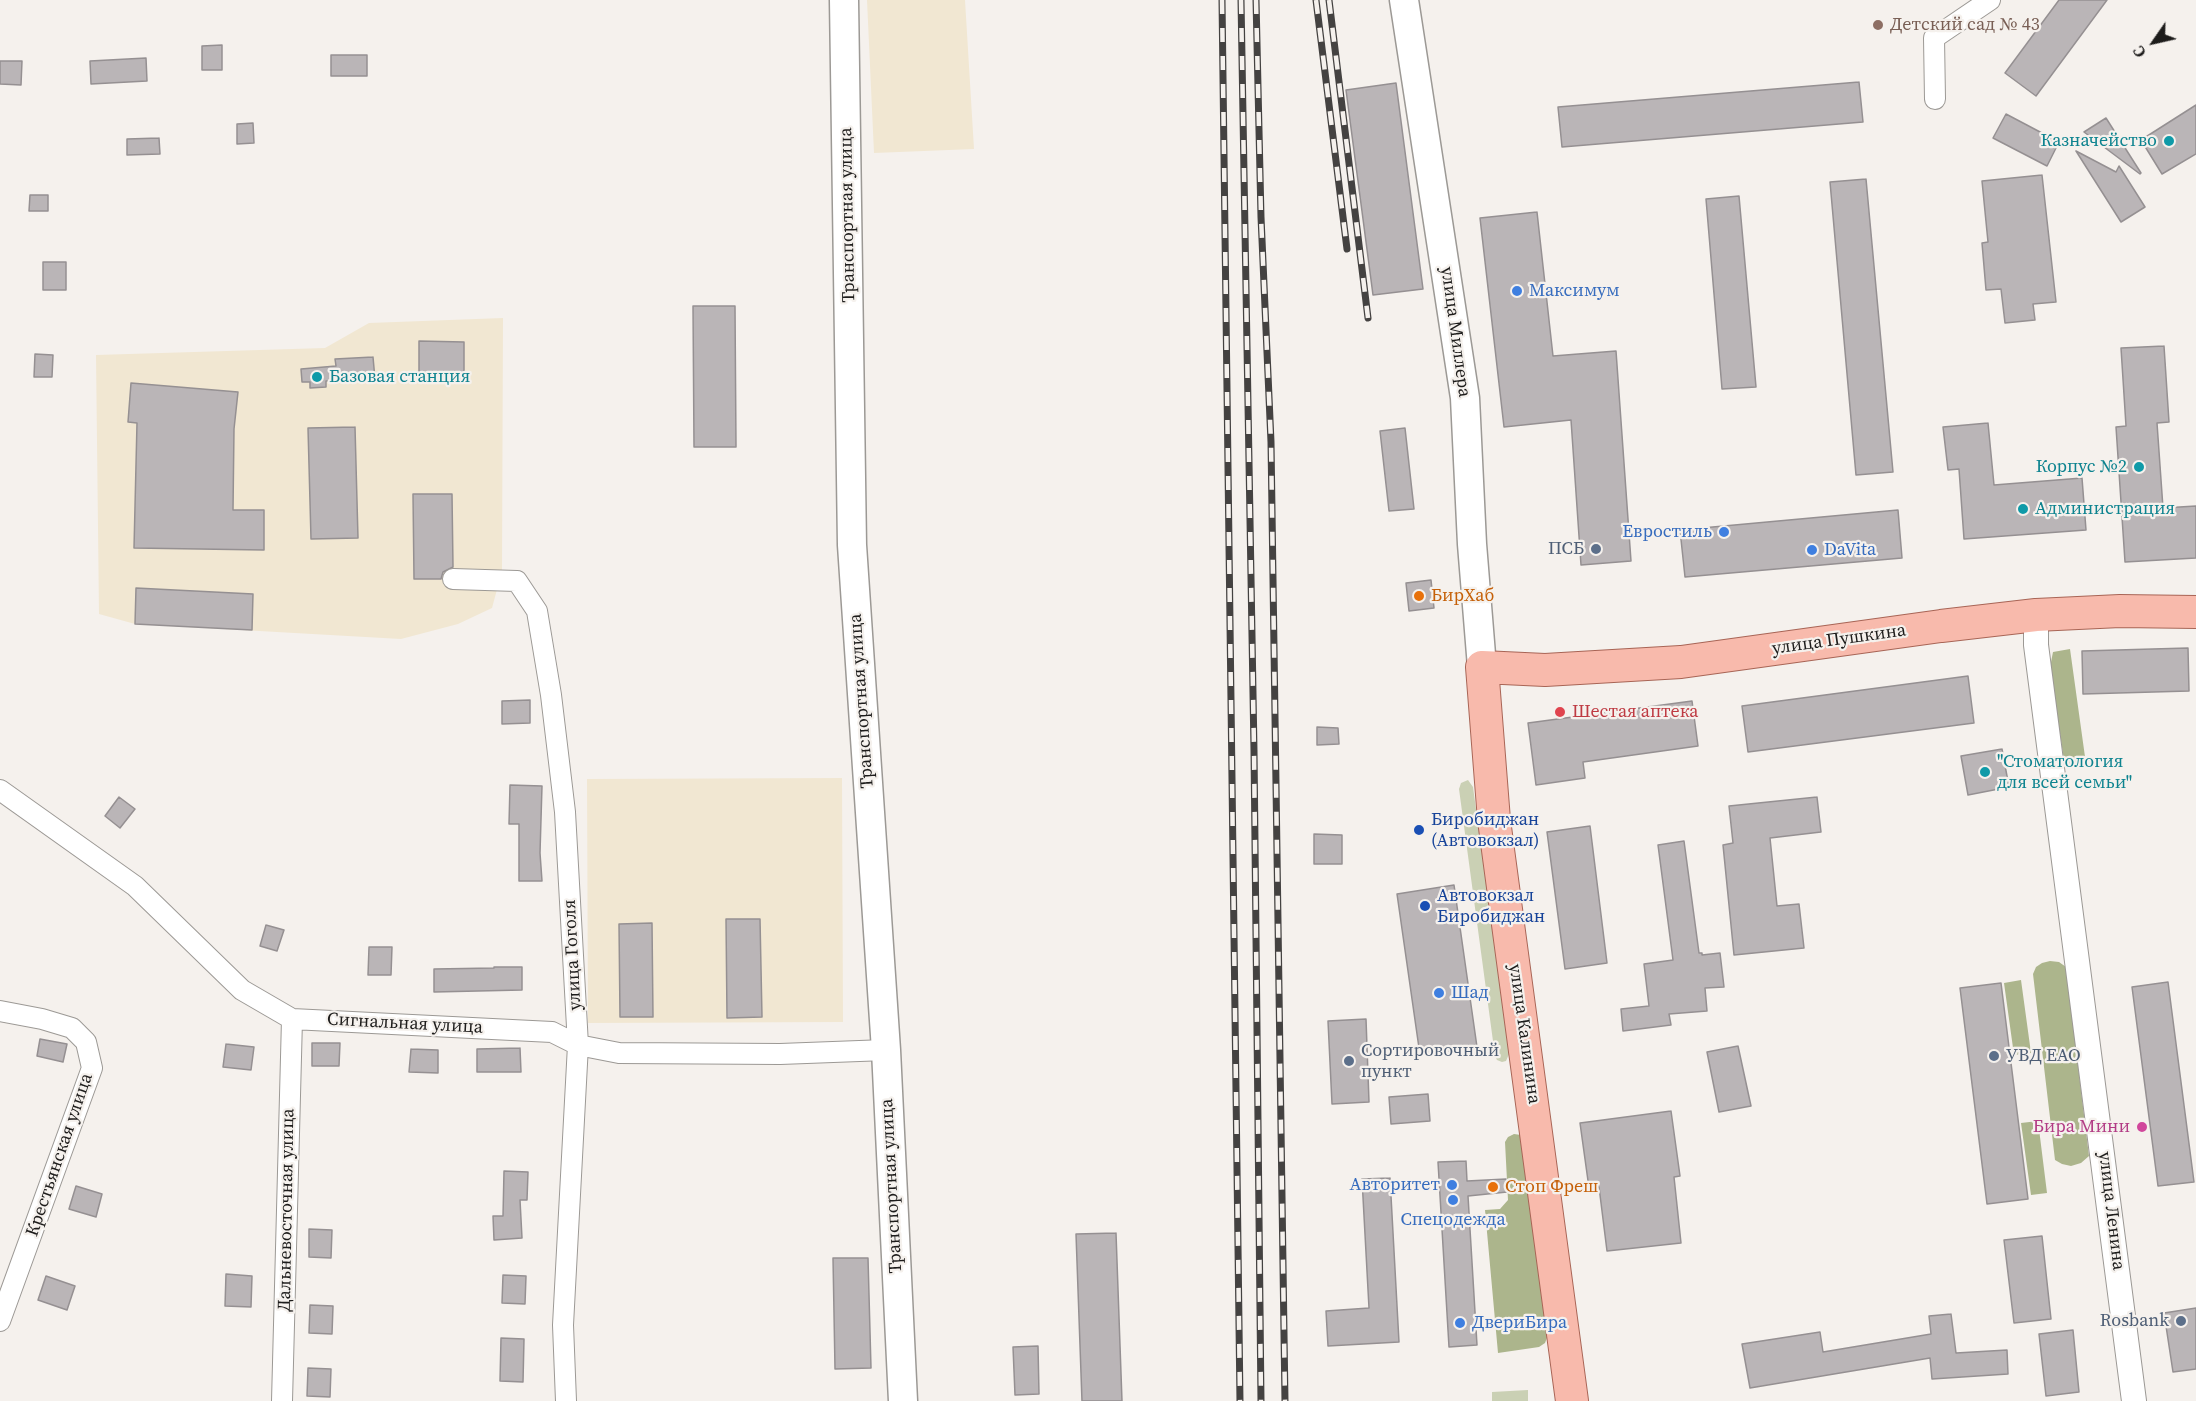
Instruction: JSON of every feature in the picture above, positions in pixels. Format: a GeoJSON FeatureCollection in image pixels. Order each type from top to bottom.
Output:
{"type":"FeatureCollection","features":[{"type":"Feature","properties":{"kind":"main road","name":"Транспортная улица"},"geometry":{"type":"LineString","coordinates":[[844,0],[852,545],[885,1050],[903,1401]]}},
{"type":"Feature","properties":{"kind":"main road","name":"улица Миллера"},"geometry":{"type":"LineString","coordinates":[[1404,0],[1465,398],[1472,544],[1482,666]]}},
{"type":"Feature","properties":{"kind":"main road","name":"улица Пушкина"},"geometry":{"type":"LineString","coordinates":[[1482,666],[1545,670],[1681,662],[1950,624],[2036,615],[2120,611],[2196,612]]}},
{"type":"Feature","properties":{"kind":"main road","name":"улица Калинина"},"geometry":{"type":"LineString","coordinates":[[1482,666],[1494,820],[1572,1401]]}},
{"type":"Feature","properties":{"kind":"street"},"geometry":{"type":"LineString","coordinates":[[1935,99],[1934,38],[1990,0]]}},
{"type":"Feature","properties":{"kind":"street","name":"улица Гоголя"},"geometry":{"type":"LineString","coordinates":[[453,579],[517,581],[537,611],[551,695],[565,812],[578,1045],[563,1325],[566,1401]]}},
{"type":"Feature","properties":{"kind":"street","name":"улица Ленина"},"geometry":{"type":"LineString","coordinates":[[2036,615],[2036,645],[2134,1401]]}},
{"type":"Feature","properties":{"kind":"street","name":"Сигнальная улица"},"geometry":{"type":"LineString","coordinates":[[0,790],[135,886],[242,990],[292,1019],[552,1032],[578,1045],[619,1053],[780,1054],[885,1050]]}},
{"type":"Feature","properties":{"kind":"street","name":"Крестьянская улица"},"geometry":{"type":"LineString","coordinates":[[0,1011],[42,1019],[72,1028],[86,1042],[92,1068],[0,1321]]}},
{"type":"Feature","properties":{"kind":"street","name":"Дальневосточная улица"},"geometry":{"type":"LineString","coordinates":[[282,1401],[292,1019]]}},
{"type":"Feature","properties":{"kind":"shaded area"},"geometry":{"type":"Polygon","coordinates":[[[867,0],[965,0],[974,149],[874,153],[867,0]]]}},
{"type":"Feature","properties":{"kind":"shaded area"},"geometry":{"type":"Polygon","coordinates":[[[503,318],[502,571],[492,608],[458,624],[401,639],[135,624],[99,614],[96,355],[325,348],[369,323],[503,318]]]}},
{"type":"Feature","properties":{"kind":"shaded area"},"geometry":{"type":"Polygon","coordinates":[[[842,778],[843,1022],[588,1023],[587,779],[842,778]]]}},
{"type":"Feature","properties":{"kind":"green space"},"geometry":{"type":"Polygon","coordinates":[[[2070,649],[2086,764],[2065,767],[2050,667],[2053,652],[2070,649]]]}},
{"type":"Feature","properties":{"kind":"green space"},"geometry":{"type":"Polygon","coordinates":[[[1468,780],[1473,787],[1509,1054],[1506,1061],[1502,1062],[1495,1056],[1459,789],[1461,783],[1468,780]]]}},
{"type":"Feature","properties":{"kind":"green space"},"geometry":{"type":"Polygon","coordinates":[[[2050,961],[2059,962],[2066,967],[2089,1156],[2081,1163],[2071,1166],[2055,1160],[2033,974],[2036,967],[2050,961]]]}},
{"type":"Feature","properties":{"kind":"green space"},"geometry":{"type":"Polygon","coordinates":[[[2021,980],[2031,1053],[2014,1055],[2004,983],[2021,980]]]}},
{"type":"Feature","properties":{"kind":"green space"},"geometry":{"type":"Polygon","coordinates":[[[2038,1121],[2047,1193],[2031,1195],[2021,1123],[2038,1121]]]}},
{"type":"Feature","properties":{"kind":"green space"},"geometry":{"type":"Polygon","coordinates":[[[1514,1134],[1521,1135],[1548,1335],[1545,1343],[1539,1347],[1498,1353],[1485,1210],[1500,1209],[1508,1200],[1505,1142],[1514,1134]]]}},
{"type":"Feature","properties":{"kind":"green space"},"geometry":{"type":"Polygon","coordinates":[[[1528,1390],[1528,1401],[1492,1401],[1492,1392],[1528,1390]]]}},
{"type":"Feature","properties":{"kind":"building"},"geometry":{"type":"Polygon","coordinates":[[[2059,0],[2107,0],[2036,96],[2005,73],[2059,0]]]}},
{"type":"Feature","properties":{"kind":"building"},"geometry":{"type":"Polygon","coordinates":[[[222,45],[222,70],[202,70],[202,46],[222,45]]]}},
{"type":"Feature","properties":{"kind":"building"},"geometry":{"type":"Polygon","coordinates":[[[331,55],[367,55],[367,76],[331,76],[331,55]]]}},
{"type":"Feature","properties":{"kind":"building"},"geometry":{"type":"Polygon","coordinates":[[[146,58],[147,81],[91,84],[90,61],[146,58]]]}},
{"type":"Feature","properties":{"kind":"building"},"geometry":{"type":"Polygon","coordinates":[[[0,61],[22,61],[21,85],[0,84],[0,61]]]}},
{"type":"Feature","properties":{"kind":"building"},"geometry":{"type":"Polygon","coordinates":[[[1859,82],[1863,122],[1562,147],[1558,107],[1859,82]]]}},
{"type":"Feature","properties":{"kind":"building"},"geometry":{"type":"Polygon","coordinates":[[[1396,83],[1423,289],[1373,295],[1346,90],[1396,83]]]}},
{"type":"Feature","properties":{"kind":"building","name":"Казначейство"},"geometry":{"type":"Polygon","coordinates":[[[2196,105],[2196,154],[2162,174],[2141,140],[2196,105]]]}},
{"type":"Feature","properties":{"kind":"building"},"geometry":{"type":"Polygon","coordinates":[[[2006,114],[2059,142],[2047,166],[1993,138],[2006,114]]]}},
{"type":"Feature","properties":{"kind":"building"},"geometry":{"type":"Polygon","coordinates":[[[2106,118],[2141,173],[2140,174],[2084,132],[2106,118]]]}},
{"type":"Feature","properties":{"kind":"building"},"geometry":{"type":"Polygon","coordinates":[[[253,123],[254,143],[237,144],[237,124],[253,123]]]}},
{"type":"Feature","properties":{"kind":"building"},"geometry":{"type":"Polygon","coordinates":[[[159,138],[160,154],[127,155],[127,139],[159,138]]]}},
{"type":"Feature","properties":{"kind":"building"},"geometry":{"type":"Polygon","coordinates":[[[2076,151],[2116,172],[2119,166],[2145,207],[2121,222],[2076,151]]]}},
{"type":"Feature","properties":{"kind":"building"},"geometry":{"type":"Polygon","coordinates":[[[2042,175],[2056,302],[2033,304],[2035,320],[2005,323],[2001,289],[1986,290],[1982,243],[1988,242],[1982,181],[2042,175]]]}},
{"type":"Feature","properties":{"kind":"building"},"geometry":{"type":"Polygon","coordinates":[[[1866,179],[1893,472],[1856,475],[1830,182],[1866,179]]]}},
{"type":"Feature","properties":{"kind":"building"},"geometry":{"type":"Polygon","coordinates":[[[30,195],[48,195],[48,211],[29,211],[30,195]]]}},
{"type":"Feature","properties":{"kind":"building"},"geometry":{"type":"Polygon","coordinates":[[[1739,196],[1756,387],[1722,389],[1706,199],[1739,196]]]}},
{"type":"Feature","properties":{"kind":"building"},"geometry":{"type":"Polygon","coordinates":[[[1537,212],[1553,356],[1616,351],[1631,561],[1581,565],[1571,420],[1504,427],[1480,218],[1537,212]]]}},
{"type":"Feature","properties":{"kind":"building"},"geometry":{"type":"Polygon","coordinates":[[[43,262],[66,262],[66,290],[43,290],[43,262]]]}},
{"type":"Feature","properties":{"kind":"building"},"geometry":{"type":"Polygon","coordinates":[[[693,306],[735,306],[736,447],[694,447],[693,306]]]}},
{"type":"Feature","properties":{"kind":"building"},"geometry":{"type":"Polygon","coordinates":[[[419,341],[464,342],[464,381],[419,381],[419,341]]]}},
{"type":"Feature","properties":{"kind":"building","name":"Корпус №2"},"geometry":{"type":"Polygon","coordinates":[[[2164,346],[2169,422],[2157,423],[2163,508],[2196,506],[2196,558],[2125,562],[2116,427],[2126,426],[2121,348],[2164,346]]]}},
{"type":"Feature","properties":{"kind":"building"},"geometry":{"type":"Polygon","coordinates":[[[35,354],[53,355],[52,377],[34,377],[35,354]]]}},
{"type":"Feature","properties":{"kind":"building"},"geometry":{"type":"Polygon","coordinates":[[[373,357],[375,379],[326,381],[326,387],[310,388],[310,382],[302,382],[301,369],[336,366],[335,359],[373,357]]]}},
{"type":"Feature","properties":{"kind":"building"},"geometry":{"type":"Polygon","coordinates":[[[131,383],[238,392],[234,429],[233,510],[264,510],[264,550],[134,548],[137,423],[128,422],[131,383]]]}},
{"type":"Feature","properties":{"kind":"building","name":"Администрация"},"geometry":{"type":"Polygon","coordinates":[[[1988,423],[1994,485],[2082,478],[2086,530],[1964,539],[1959,469],[1948,470],[1943,427],[1988,423]]]}},
{"type":"Feature","properties":{"kind":"building"},"geometry":{"type":"Polygon","coordinates":[[[355,427],[358,538],[311,539],[308,428],[355,427]]]}},
{"type":"Feature","properties":{"kind":"building"},"geometry":{"type":"Polygon","coordinates":[[[1405,428],[1414,509],[1389,511],[1380,431],[1405,428]]]}},
{"type":"Feature","properties":{"kind":"building"},"geometry":{"type":"Polygon","coordinates":[[[413,494],[452,494],[453,567],[443,572],[441,579],[414,579],[413,494]]]}},
{"type":"Feature","properties":{"kind":"building"},"geometry":{"type":"Polygon","coordinates":[[[1898,510],[1902,558],[1685,577],[1680,530],[1898,510]]]}},
{"type":"Feature","properties":{"kind":"building"},"geometry":{"type":"Polygon","coordinates":[[[1431,580],[1434,608],[1409,611],[1406,583],[1431,580]]]}},
{"type":"Feature","properties":{"kind":"building"},"geometry":{"type":"Polygon","coordinates":[[[136,588],[253,594],[252,630],[135,624],[136,588]]]}},
{"type":"Feature","properties":{"kind":"building"},"geometry":{"type":"Polygon","coordinates":[[[2188,648],[2189,691],[2083,694],[2082,651],[2188,648]]]}},
{"type":"Feature","properties":{"kind":"building"},"geometry":{"type":"Polygon","coordinates":[[[1968,676],[1974,723],[1748,752],[1742,706],[1968,676]]]}},
{"type":"Feature","properties":{"kind":"building"},"geometry":{"type":"Polygon","coordinates":[[[530,700],[530,723],[502,724],[502,701],[530,700]]]}},
{"type":"Feature","properties":{"kind":"building"},"geometry":{"type":"Polygon","coordinates":[[[1692,701],[1698,746],[1583,762],[1585,778],[1536,785],[1528,723],[1692,701]]]}},
{"type":"Feature","properties":{"kind":"building"},"geometry":{"type":"Polygon","coordinates":[[[1317,727],[1338,728],[1339,744],[1317,745],[1317,727]]]}},
{"type":"Feature","properties":{"kind":"building","name":"\"Стоматология для всей семьи\""},"geometry":{"type":"Polygon","coordinates":[[[2002,749],[2009,787],[1968,795],[1961,756],[2002,749]]]}},
{"type":"Feature","properties":{"kind":"building"},"geometry":{"type":"Polygon","coordinates":[[[510,785],[542,786],[540,853],[542,881],[519,881],[519,824],[509,824],[510,785]]]}},
{"type":"Feature","properties":{"kind":"building"},"geometry":{"type":"Polygon","coordinates":[[[119,797],[135,809],[120,828],[105,816],[119,797]]]}},
{"type":"Feature","properties":{"kind":"building"},"geometry":{"type":"Polygon","coordinates":[[[1817,797],[1821,832],[1770,838],[1777,906],[1799,904],[1804,948],[1734,955],[1723,845],[1733,843],[1729,806],[1817,797]]]}},
{"type":"Feature","properties":{"kind":"building"},"geometry":{"type":"Polygon","coordinates":[[[1590,826],[1607,963],[1565,969],[1547,832],[1590,826]]]}},
{"type":"Feature","properties":{"kind":"building"},"geometry":{"type":"Polygon","coordinates":[[[1314,834],[1342,835],[1342,864],[1314,864],[1314,834]]]}},
{"type":"Feature","properties":{"kind":"building"},"geometry":{"type":"Polygon","coordinates":[[[1684,841],[1699,953],[1702,955],[1720,953],[1724,987],[1705,988],[1707,1011],[1669,1014],[1671,1025],[1623,1031],[1621,1009],[1649,1006],[1644,964],[1673,960],[1658,845],[1684,841]]]}},
{"type":"Feature","properties":{"kind":"building"},"geometry":{"type":"Polygon","coordinates":[[[1454,885],[1477,1047],[1420,1055],[1397,894],[1454,885]]]}},
{"type":"Feature","properties":{"kind":"building"},"geometry":{"type":"Polygon","coordinates":[[[726,919],[760,919],[762,1017],[727,1018],[726,919]]]}},
{"type":"Feature","properties":{"kind":"building"},"geometry":{"type":"Polygon","coordinates":[[[652,923],[653,1017],[620,1017],[619,924],[652,923]]]}},
{"type":"Feature","properties":{"kind":"building"},"geometry":{"type":"Polygon","coordinates":[[[266,925],[284,930],[277,951],[260,946],[266,925]]]}},
{"type":"Feature","properties":{"kind":"building"},"geometry":{"type":"Polygon","coordinates":[[[369,947],[392,947],[391,975],[368,975],[369,947]]]}},
{"type":"Feature","properties":{"kind":"building"},"geometry":{"type":"Polygon","coordinates":[[[522,967],[522,990],[434,992],[434,969],[522,967]]]}},
{"type":"Feature","properties":{"kind":"building"},"geometry":{"type":"Polygon","coordinates":[[[2168,982],[2194,1182],[2158,1186],[2132,987],[2168,982]]]}},
{"type":"Feature","properties":{"kind":"building"},"geometry":{"type":"Polygon","coordinates":[[[2001,983],[2028,1199],[1987,1204],[1960,988],[2001,983]]]}},
{"type":"Feature","properties":{"kind":"building","name":"Сортировочный пункт"},"geometry":{"type":"Polygon","coordinates":[[[1366,1019],[1369,1102],[1332,1104],[1328,1021],[1366,1019]]]}},
{"type":"Feature","properties":{"kind":"building"},"geometry":{"type":"Polygon","coordinates":[[[40,1039],[67,1044],[63,1062],[37,1056],[40,1039]]]}},
{"type":"Feature","properties":{"kind":"building"},"geometry":{"type":"Polygon","coordinates":[[[312,1043],[340,1043],[339,1066],[312,1066],[312,1043]]]}},
{"type":"Feature","properties":{"kind":"building"},"geometry":{"type":"Polygon","coordinates":[[[226,1044],[254,1047],[251,1070],[223,1067],[226,1044]]]}},
{"type":"Feature","properties":{"kind":"building"},"geometry":{"type":"Polygon","coordinates":[[[1738,1046],[1751,1106],[1719,1112],[1707,1052],[1738,1046]]]}},
{"type":"Feature","properties":{"kind":"building"},"geometry":{"type":"Polygon","coordinates":[[[520,1048],[521,1072],[477,1072],[477,1049],[520,1048]]]}},
{"type":"Feature","properties":{"kind":"building"},"geometry":{"type":"Polygon","coordinates":[[[411,1049],[438,1050],[438,1073],[409,1072],[411,1049]]]}},
{"type":"Feature","properties":{"kind":"building"},"geometry":{"type":"Polygon","coordinates":[[[1428,1094],[1430,1121],[1391,1124],[1389,1097],[1428,1094]]]}},
{"type":"Feature","properties":{"kind":"building"},"geometry":{"type":"Polygon","coordinates":[[[1671,1111],[1680,1176],[1674,1177],[1681,1243],[1607,1251],[1599,1187],[1589,1188],[1580,1123],[1671,1111]]]}},
{"type":"Feature","properties":{"kind":"building"},"geometry":{"type":"Polygon","coordinates":[[[1466,1161],[1467,1181],[1506,1179],[1507,1192],[1468,1196],[1477,1345],[1449,1347],[1438,1162],[1466,1161]]]}},
{"type":"Feature","properties":{"kind":"building"},"geometry":{"type":"Polygon","coordinates":[[[504,1171],[528,1172],[527,1200],[520,1200],[522,1238],[494,1240],[493,1216],[503,1216],[504,1171]]]}},
{"type":"Feature","properties":{"kind":"building"},"geometry":{"type":"Polygon","coordinates":[[[1390,1178],[1399,1342],[1328,1346],[1326,1311],[1369,1308],[1362,1179],[1390,1178]]]}},
{"type":"Feature","properties":{"kind":"building"},"geometry":{"type":"Polygon","coordinates":[[[76,1186],[102,1194],[96,1217],[69,1209],[76,1186]]]}},
{"type":"Feature","properties":{"kind":"building"},"geometry":{"type":"Polygon","coordinates":[[[309,1229],[332,1230],[331,1258],[309,1257],[309,1229]]]}},
{"type":"Feature","properties":{"kind":"building"},"geometry":{"type":"Polygon","coordinates":[[[1116,1233],[1122,1401],[1082,1401],[1076,1234],[1116,1233]]]}},
{"type":"Feature","properties":{"kind":"building"},"geometry":{"type":"Polygon","coordinates":[[[2042,1236],[2051,1319],[2014,1323],[2004,1240],[2042,1236]]]}},
{"type":"Feature","properties":{"kind":"building"},"geometry":{"type":"Polygon","coordinates":[[[833,1258],[868,1258],[871,1368],[835,1369],[833,1258]]]}},
{"type":"Feature","properties":{"kind":"building"},"geometry":{"type":"Polygon","coordinates":[[[226,1274],[252,1276],[251,1307],[225,1306],[226,1274]]]}},
{"type":"Feature","properties":{"kind":"building"},"geometry":{"type":"Polygon","coordinates":[[[503,1275],[526,1276],[525,1304],[502,1303],[503,1275]]]}},
{"type":"Feature","properties":{"kind":"building"},"geometry":{"type":"Polygon","coordinates":[[[46,1276],[75,1286],[67,1310],[38,1300],[46,1276]]]}},
{"type":"Feature","properties":{"kind":"building"},"geometry":{"type":"Polygon","coordinates":[[[310,1305],[333,1306],[332,1334],[309,1333],[310,1305]]]}},
{"type":"Feature","properties":{"kind":"building"},"geometry":{"type":"Polygon","coordinates":[[[2196,1308],[2196,1369],[2173,1372],[2164,1313],[2196,1308]]]}},
{"type":"Feature","properties":{"kind":"building"},"geometry":{"type":"Polygon","coordinates":[[[1951,1314],[1956,1353],[2007,1350],[2008,1374],[1932,1379],[1930,1358],[1750,1388],[1742,1344],[1820,1332],[1823,1352],[1931,1334],[1929,1316],[1951,1314]]]}},
{"type":"Feature","properties":{"kind":"building"},"geometry":{"type":"Polygon","coordinates":[[[2073,1330],[2079,1392],[2046,1396],[2039,1334],[2073,1330]]]}},
{"type":"Feature","properties":{"kind":"building"},"geometry":{"type":"Polygon","coordinates":[[[501,1338],[524,1339],[523,1382],[500,1381],[501,1338]]]}},
{"type":"Feature","properties":{"kind":"building"},"geometry":{"type":"Polygon","coordinates":[[[1038,1346],[1039,1394],[1015,1395],[1013,1347],[1038,1346]]]}},
{"type":"Feature","properties":{"kind":"building"},"geometry":{"type":"Polygon","coordinates":[[[308,1368],[331,1369],[330,1397],[307,1396],[308,1368]]]}},
{"type":"Feature","properties":{"kind":"railway"},"geometry":{"type":"LineString","coordinates":[[1222,0],[1240,1401]]}},
{"type":"Feature","properties":{"kind":"railway"},"geometry":{"type":"LineString","coordinates":[[1241,0],[1254,750],[1261,1401]]}},
{"type":"Feature","properties":{"kind":"railway"},"geometry":{"type":"LineString","coordinates":[[1256,0],[1261,217],[1271,442],[1285,1401]]}},
{"type":"Feature","properties":{"kind":"railway"},"geometry":{"type":"LineString","coordinates":[[1316,0],[1347,249]]}},
{"type":"Feature","properties":{"kind":"railway"},"geometry":{"type":"LineString","coordinates":[[1329,0],[1368,318]]}},
{"type":"Feature","properties":{"kind":"place","name":"Детский сад № 43"},"geometry":{"type":"Point","coordinates":[1878,25]}},
{"type":"Feature","properties":{"kind":"place","name":"Казначейство"},"geometry":{"type":"Point","coordinates":[2169,141]}},
{"type":"Feature","properties":{"kind":"place","name":"Максимум"},"geometry":{"type":"Point","coordinates":[1517,291]}},
{"type":"Feature","properties":{"kind":"place","name":"Базовая станция"},"geometry":{"type":"Point","coordinates":[317,377]}},
{"type":"Feature","properties":{"kind":"place","name":"Корпус №2"},"geometry":{"type":"Point","coordinates":[2139,467]}},
{"type":"Feature","properties":{"kind":"place","name":"Администрация"},"geometry":{"type":"Point","coordinates":[2023,509]}},
{"type":"Feature","properties":{"kind":"place","name":"Евростиль"},"geometry":{"type":"Point","coordinates":[1724,532]}},
{"type":"Feature","properties":{"kind":"place","name":"ПСБ"},"geometry":{"type":"Point","coordinates":[1596,549]}},
{"type":"Feature","properties":{"kind":"place","name":"DaVita"},"geometry":{"type":"Point","coordinates":[1812,550]}},
{"type":"Feature","properties":{"kind":"place","name":"БирХаб"},"geometry":{"type":"Point","coordinates":[1419,596]}},
{"type":"Feature","properties":{"kind":"place","name":"Шестая аптека"},"geometry":{"type":"Point","coordinates":[1560,712]}},
{"type":"Feature","properties":{"kind":"place","name":"\"Стоматология для всей семьи\""},"geometry":{"type":"Point","coordinates":[1985,772]}},
{"type":"Feature","properties":{"kind":"place","name":"Биробиджан (Автовокзал)"},"geometry":{"type":"Point","coordinates":[1419,830]}},
{"type":"Feature","properties":{"kind":"place","name":"Автовокзал Биробиджан"},"geometry":{"type":"Point","coordinates":[1425,906]}},
{"type":"Feature","properties":{"kind":"place","name":"Шад"},"geometry":{"type":"Point","coordinates":[1439,993]}},
{"type":"Feature","properties":{"kind":"place","name":"УВД ЕАО"},"geometry":{"type":"Point","coordinates":[1994,1056]}},
{"type":"Feature","properties":{"kind":"place","name":"Сортировочный пункт"},"geometry":{"type":"Point","coordinates":[1349,1061]}},
{"type":"Feature","properties":{"kind":"place","name":"Бира Мини"},"geometry":{"type":"Point","coordinates":[2142,1127]}},
{"type":"Feature","properties":{"kind":"place","name":"Авторитет"},"geometry":{"type":"Point","coordinates":[1452,1185]}},
{"type":"Feature","properties":{"kind":"place","name":"Стоп Фреш"},"geometry":{"type":"Point","coordinates":[1493,1187]}},
{"type":"Feature","properties":{"kind":"place","name":"Спецoдежда"},"geometry":{"type":"Point","coordinates":[1453,1200]}},
{"type":"Feature","properties":{"kind":"place","name":"Rosbank"},"geometry":{"type":"Point","coordinates":[2181,1321]}},
{"type":"Feature","properties":{"kind":"place","name":"ДвериБира"},"geometry":{"type":"Point","coordinates":[1460,1323]}}]}
